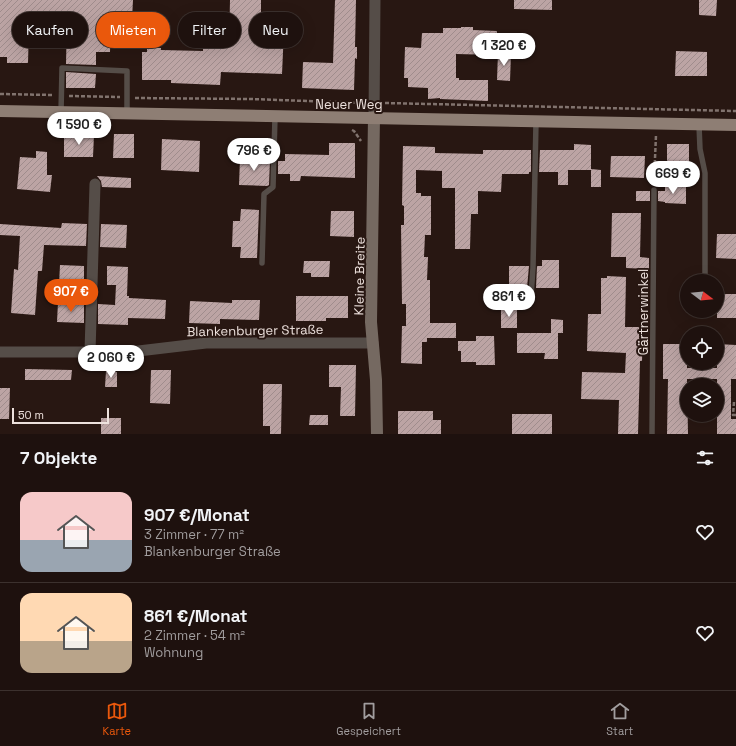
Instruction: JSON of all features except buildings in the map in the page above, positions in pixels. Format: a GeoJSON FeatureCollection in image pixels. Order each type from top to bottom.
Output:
{"type":"FeatureCollection","features":[{"type":"Feature","properties":{"kind":"main road","name":"Neuer Weg"},"geometry":{"type":"LineString","coordinates":[[0,111],[736,125]]}},
{"type":"Feature","properties":{"kind":"street"},"geometry":{"type":"LineString","coordinates":[[374,118],[375,0]]}},
{"type":"Feature","properties":{"kind":"street","name":"Kleine Breite"},"geometry":{"type":"LineString","coordinates":[[374,118],[372,322],[376,380],[377,434]]}},
{"type":"Feature","properties":{"kind":"street"},"geometry":{"type":"LineString","coordinates":[[90,352],[95,184]]}},
{"type":"Feature","properties":{"kind":"street","name":"Blankenburger Straße"},"geometry":{"type":"LineString","coordinates":[[0,352],[130,352],[206,343],[373,343]]}},
{"type":"Feature","properties":{"kind":"lane"},"geometry":{"type":"LineString","coordinates":[[61,112],[62,68],[127,71],[127,114]]}},
{"type":"Feature","properties":{"kind":"lane"},"geometry":{"type":"LineString","coordinates":[[262,263],[264,194],[273,187],[275,117]]}},
{"type":"Feature","properties":{"kind":"lane"},"geometry":{"type":"LineString","coordinates":[[531,296],[536,122]]}},
{"type":"Feature","properties":{"kind":"lane"},"geometry":{"type":"LineString","coordinates":[[698,125],[700,149],[705,173],[705,274]]}},
{"type":"Feature","properties":{"kind":"lane","name":"Gärtnerwinkel"},"geometry":{"type":"LineString","coordinates":[[652,434],[654,190]]}},
{"type":"Feature","properties":{"kind":"path"},"geometry":{"type":"LineString","coordinates":[[0,94],[360,102]]}},
{"type":"Feature","properties":{"kind":"path"},"geometry":{"type":"LineString","coordinates":[[392,103],[736,110]]}},
{"type":"Feature","properties":{"kind":"path"},"geometry":{"type":"LineString","coordinates":[[654,190],[656,124]]}},
{"type":"Feature","properties":{"kind":"path"},"geometry":{"type":"LineString","coordinates":[[734,402],[733,415],[736,416]]}}]}
